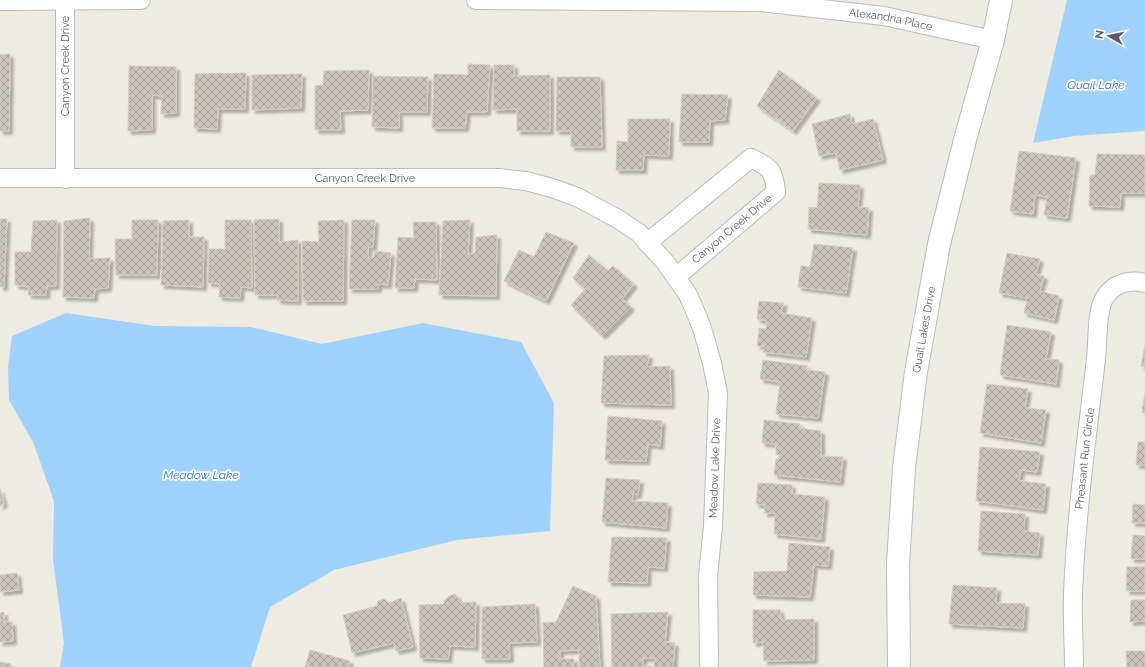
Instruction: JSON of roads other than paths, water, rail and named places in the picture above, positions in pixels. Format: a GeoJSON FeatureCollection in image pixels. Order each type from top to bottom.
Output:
{"type":"FeatureCollection","features":[{"type":"Feature","properties":{"kind":"main road","name":"Quail Lakes Drive"},"geometry":{"type":"LineString","coordinates":[[899,667],[898,564],[904,468],[916,372],[939,244],[1001,0]]}},
{"type":"Feature","properties":{"kind":"street","name":"Canyon Creek Drive"},"geometry":{"type":"LineString","coordinates":[[65,0],[65,178]]}},
{"type":"Feature","properties":{"kind":"street"},"geometry":{"type":"LineString","coordinates":[[0,1],[141,0]]}},
{"type":"Feature","properties":{"kind":"street","name":"Alexandria Place"},"geometry":{"type":"LineString","coordinates":[[476,0],[760,2],[884,16],[992,40]]}},
{"type":"Feature","properties":{"kind":"street","name":"Canyon Creek Drive"},"geometry":{"type":"LineString","coordinates":[[0,178],[499,178],[526,181],[577,197],[618,219],[639,233],[647,243],[665,262],[676,277],[776,192],[775,179],[771,171],[766,165],[751,158],[647,243]]}},
{"type":"Feature","properties":{"kind":"street","name":"Meadow Lake Drive"},"geometry":{"type":"LineString","coordinates":[[676,277],[687,293],[702,328],[712,363],[718,394],[712,526],[708,576],[709,667]]}},
{"type":"Feature","properties":{"kind":"street","name":"Pheasant Run Circle"},"geometry":{"type":"LineString","coordinates":[[1074,667],[1073,595],[1080,487],[1097,352],[1100,308],[1105,297],[1114,287],[1126,282],[1138,281],[1145,283]]}},
{"type":"Feature","properties":{"kind":"water","name":"Quail Lake"},"geometry":{"type":"Polygon","coordinates":[[[1067,0],[1145,0],[1145,131],[1074,136],[1033,143],[1067,0]]]}},
{"type":"Feature","properties":{"kind":"water","name":"Meadow Lake"},"geometry":{"type":"Polygon","coordinates":[[[66,313],[155,326],[251,327],[322,344],[423,323],[521,342],[554,403],[550,531],[457,540],[334,570],[270,607],[251,667],[60,667],[64,643],[53,559],[54,501],[33,442],[9,400],[8,368],[12,336],[66,313]]]}}]}
